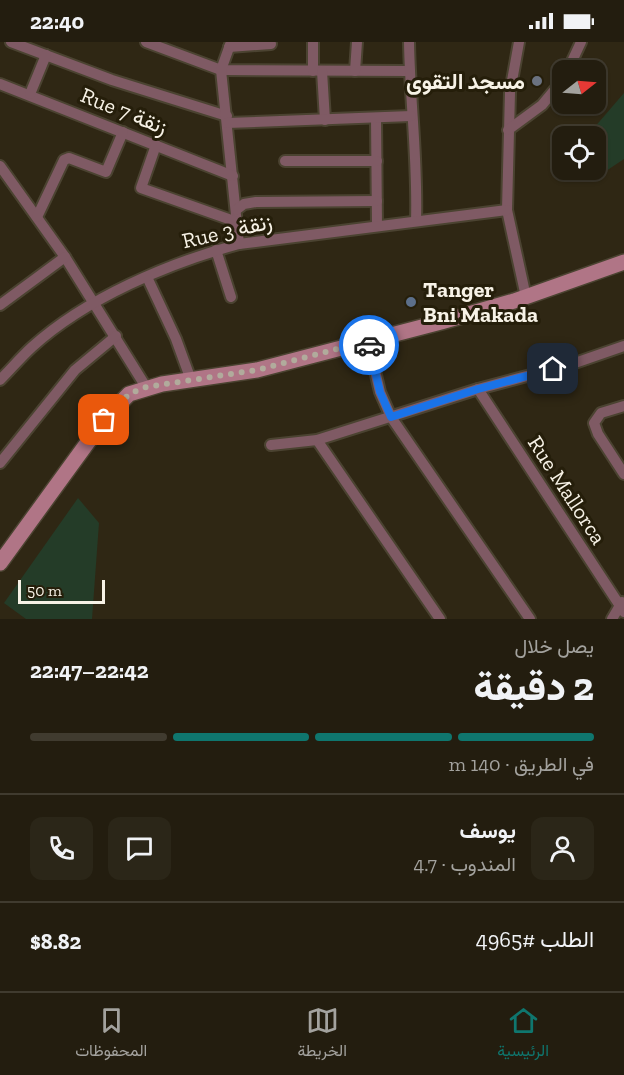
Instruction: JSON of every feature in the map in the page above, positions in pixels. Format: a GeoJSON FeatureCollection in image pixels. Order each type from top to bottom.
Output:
{"type":"FeatureCollection","features":[{"type":"Feature","properties":{"kind":"main road"},"geometry":{"type":"LineString","coordinates":[[0,563],[104,420],[129,394],[146,387],[257,370],[368,341],[526,297],[624,262]]}},
{"type":"Feature","properties":{"kind":"street"},"geometry":{"type":"LineString","coordinates":[[11,42],[227,120],[325,120],[411,116]]}},
{"type":"Feature","properties":{"kind":"street"},"geometry":{"type":"LineString","coordinates":[[146,42],[221,70],[409,71]]}},
{"type":"Feature","properties":{"kind":"street"},"geometry":{"type":"LineString","coordinates":[[313,42],[325,120]]}},
{"type":"Feature","properties":{"kind":"street"},"geometry":{"type":"LineString","coordinates":[[355,71],[357,42]]}},
{"type":"Feature","properties":{"kind":"street"},"geometry":{"type":"LineString","coordinates":[[409,42],[411,116],[416,156],[416,221]]}},
{"type":"Feature","properties":{"kind":"street"},"geometry":{"type":"LineString","coordinates":[[519,42],[510,92],[507,210],[526,297]]}},
{"type":"Feature","properties":{"kind":"street"},"geometry":{"type":"LineString","coordinates":[[573,60],[581,42]]}},
{"type":"Feature","properties":{"kind":"street"},"geometry":{"type":"LineString","coordinates":[[239,244],[221,70],[230,44],[271,44]]}},
{"type":"Feature","properties":{"kind":"street"},"geometry":{"type":"LineString","coordinates":[[30,94],[46,55]]}},
{"type":"Feature","properties":{"kind":"street","name":"Rue 7 زنقة"},"geometry":{"type":"LineString","coordinates":[[0,84],[233,176]]}},
{"type":"Feature","properties":{"kind":"street"},"geometry":{"type":"LineString","coordinates":[[508,130],[543,105],[552,94]]}},
{"type":"Feature","properties":{"kind":"street"},"geometry":{"type":"LineString","coordinates":[[376,118],[376,226]]}},
{"type":"Feature","properties":{"kind":"street"},"geometry":{"type":"LineString","coordinates":[[37,218],[64,160],[69,158],[106,172],[123,132]]}},
{"type":"Feature","properties":{"kind":"street"},"geometry":{"type":"LineString","coordinates":[[156,145],[141,188],[237,222]]}},
{"type":"Feature","properties":{"kind":"street"},"geometry":{"type":"LineString","coordinates":[[285,161],[377,161]]}},
{"type":"Feature","properties":{"kind":"street"},"geometry":{"type":"LineString","coordinates":[[0,166],[65,257],[146,387]]}},
{"type":"Feature","properties":{"kind":"street"},"geometry":{"type":"LineString","coordinates":[[236,210],[244,204],[256,202],[377,201]]}},
{"type":"Feature","properties":{"kind":"street","name":"Rue 3 زنقة"},"geometry":{"type":"LineString","coordinates":[[0,380],[33,346],[95,304],[147,277],[216,250],[239,244],[507,210]]}},
{"type":"Feature","properties":{"kind":"street"},"geometry":{"type":"LineString","coordinates":[[216,250],[231,297]]}},
{"type":"Feature","properties":{"kind":"street"},"geometry":{"type":"LineString","coordinates":[[0,304],[65,257]]}},
{"type":"Feature","properties":{"kind":"street"},"geometry":{"type":"LineString","coordinates":[[147,277],[176,339],[191,380]]}},
{"type":"Feature","properties":{"kind":"street"},"geometry":{"type":"LineString","coordinates":[[0,463],[75,370],[116,336]]}},
{"type":"Feature","properties":{"kind":"street"},"geometry":{"type":"LineString","coordinates":[[368,341],[376,378],[391,417],[530,619]]}},
{"type":"Feature","properties":{"kind":"street"},"geometry":{"type":"LineString","coordinates":[[271,445],[317,440],[478,389],[572,364],[624,346]]}},
{"type":"Feature","properties":{"kind":"street","name":"Rue Mallorca"},"geometry":{"type":"LineString","coordinates":[[478,389],[623,606]]}},
{"type":"Feature","properties":{"kind":"street"},"geometry":{"type":"LineString","coordinates":[[624,406],[602,413],[594,423],[597,434],[624,474]]}},
{"type":"Feature","properties":{"kind":"street"},"geometry":{"type":"LineString","coordinates":[[317,440],[440,619]]}},
{"type":"Feature","properties":{"kind":"street"},"geometry":{"type":"LineString","coordinates":[[612,619],[623,606]]}},
{"type":"Feature","properties":{"kind":"green space"},"geometry":{"type":"Polygon","coordinates":[[[624,93],[624,159],[606,171],[606,126],[596,126],[624,93]]]}},
{"type":"Feature","properties":{"kind":"green space"},"geometry":{"type":"Polygon","coordinates":[[[78,498],[99,523],[92,619],[26,619],[4,603],[78,498]]]}},
{"type":"Feature","properties":{"kind":"way so far"},"geometry":{"type":"LineString","coordinates":[[104,420],[129,394],[146,387],[238,374],[368,341],[369,345]]}},
{"type":"Feature","properties":{"kind":"place","name":"مسجد التقوى"},"geometry":{"type":"Point","coordinates":[537,81]}},
{"type":"Feature","properties":{"kind":"place","name":"Tanger Bni Makada"},"geometry":{"type":"Point","coordinates":[411,302]}},
{"type":"Feature","properties":{"kind":"route"},"geometry":{"type":"LineString","coordinates":[[369,345],[380,392],[391,417],[478,389],[553,369]]}}]}
